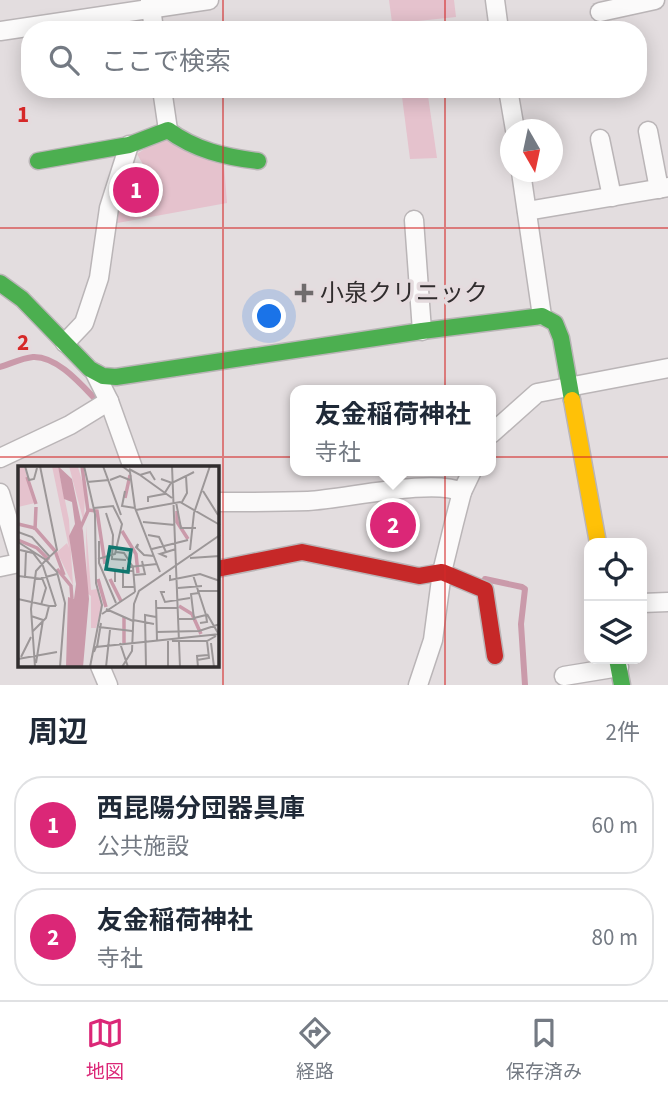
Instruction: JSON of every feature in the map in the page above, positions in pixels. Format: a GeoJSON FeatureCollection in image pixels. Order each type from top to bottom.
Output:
{"type":"FeatureCollection","features":[{"type":"Feature","properties":{"kind":"street"},"geometry":{"type":"LineString","coordinates":[[83,21],[150,4],[209,0]]}},
{"type":"Feature","properties":{"kind":"street"},"geometry":{"type":"LineString","coordinates":[[495,0],[498,21]]}},
{"type":"Feature","properties":{"kind":"street"},"geometry":{"type":"LineString","coordinates":[[600,12],[655,0]]}},
{"type":"Feature","properties":{"kind":"street"},"geometry":{"type":"LineString","coordinates":[[0,31],[21,29]]}},
{"type":"Feature","properties":{"kind":"street"},"geometry":{"type":"LineString","coordinates":[[163,98],[168,130],[182,142],[229,158],[258,161]]}},
{"type":"Feature","properties":{"kind":"street"},"geometry":{"type":"LineString","coordinates":[[510,98],[513,119]]}},
{"type":"Feature","properties":{"kind":"street"},"geometry":{"type":"LineString","coordinates":[[38,161],[129,145],[168,130]]}},
{"type":"Feature","properties":{"kind":"street"},"geometry":{"type":"LineString","coordinates":[[527,211],[663,188],[648,131]]}},
{"type":"Feature","properties":{"kind":"street"},"geometry":{"type":"LineString","coordinates":[[600,139],[612,197]]}},
{"type":"Feature","properties":{"kind":"street"},"geometry":{"type":"LineString","coordinates":[[65,343],[84,323],[99,278],[108,208],[129,145]]}},
{"type":"Feature","properties":{"kind":"street"},"geometry":{"type":"LineString","coordinates":[[523,182],[542,316]]}},
{"type":"Feature","properties":{"kind":"street"},"geometry":{"type":"LineString","coordinates":[[414,220],[422,331]]}},
{"type":"Feature","properties":{"kind":"street"},"geometry":{"type":"LineString","coordinates":[[0,284],[22,299],[95,373],[109,401],[132,466]]}},
{"type":"Feature","properties":{"kind":"street"},"geometry":{"type":"LineString","coordinates":[[95,373],[116,377],[422,331],[542,316],[555,323],[559,329],[597,538]]}},
{"type":"Feature","properties":{"kind":"street"},"geometry":{"type":"LineString","coordinates":[[496,430],[537,393],[668,368]]}},
{"type":"Feature","properties":{"kind":"street"},"geometry":{"type":"LineString","coordinates":[[0,458],[70,425],[109,401]]}},
{"type":"Feature","properties":{"kind":"street"},"geometry":{"type":"LineString","coordinates":[[418,685],[433,640],[442,572],[462,492],[470,476]]}},
{"type":"Feature","properties":{"kind":"street"},"geometry":{"type":"LineString","coordinates":[[219,502],[309,501],[450,486],[462,492]]}},
{"type":"Feature","properties":{"kind":"street"},"geometry":{"type":"LineString","coordinates":[[0,493],[18,553]]}},
{"type":"Feature","properties":{"kind":"street"},"geometry":{"type":"LineString","coordinates":[[219,569],[302,552],[419,576],[442,572],[485,590],[495,656]]}},
{"type":"Feature","properties":{"kind":"street"},"geometry":{"type":"LineString","coordinates":[[0,567],[18,563]]}},
{"type":"Feature","properties":{"kind":"street"},"geometry":{"type":"LineString","coordinates":[[647,603],[668,602]]}},
{"type":"Feature","properties":{"kind":"street"},"geometry":{"type":"LineString","coordinates":[[564,674],[613,664]]}},
{"type":"Feature","properties":{"kind":"street"},"geometry":{"type":"LineString","coordinates":[[618,664],[622,685]]}},
{"type":"Feature","properties":{"kind":"street"},"geometry":{"type":"LineString","coordinates":[[101,668],[108,685]]}},
{"type":"Feature","properties":{"kind":"shaded area"},"geometry":{"type":"Polygon","coordinates":[[[389,0],[454,0],[456,17],[392,21],[389,0]]]}},
{"type":"Feature","properties":{"kind":"shaded area"},"geometry":{"type":"Polygon","coordinates":[[[402,98],[428,98],[437,158],[410,159],[402,98]]]}},
{"type":"Feature","properties":{"kind":"shaded area"},"geometry":{"type":"Polygon","coordinates":[[[161,138],[224,165],[227,203],[112,224],[117,196],[127,204],[153,196],[156,187],[137,154],[161,138]]]}},
{"type":"Feature","properties":{"kind":"waterway"},"geometry":{"type":"LineString","coordinates":[[0,367],[33,357],[43,358],[70,374],[101,405]]}},
{"type":"Feature","properties":{"kind":"waterway"},"geometry":{"type":"LineString","coordinates":[[485,579],[525,589],[521,624],[525,685]]}},
{"type":"Feature","properties":{"kind":"traffic: fast"},"geometry":{"type":"LineString","coordinates":[[38,161],[129,145],[168,130],[189,143],[211,151],[258,161]]}},
{"type":"Feature","properties":{"kind":"traffic: fast"},"geometry":{"type":"LineString","coordinates":[[0,283],[22,299],[90,369],[103,376],[116,377],[422,331],[542,316],[555,323],[561,338],[572,400]]}},
{"type":"Feature","properties":{"kind":"traffic: fast"},"geometry":{"type":"LineString","coordinates":[[618,664],[622,685]]}},
{"type":"Feature","properties":{"kind":"traffic: slow"},"geometry":{"type":"LineString","coordinates":[[572,400],[597,538]]}},
{"type":"Feature","properties":{"kind":"traffic: jam"},"geometry":{"type":"LineString","coordinates":[[219,569],[302,552],[419,576],[442,572],[485,590],[495,656]]}},
{"type":"Feature","properties":{"kind":"place","name":"西昆陽分団器具庫"},"geometry":{"type":"Point","coordinates":[136,190]}},
{"type":"Feature","properties":{"kind":"place","name":"小泉クリニック"},"geometry":{"type":"Point","coordinates":[304,293]}},
{"type":"Feature","properties":{"kind":"place","name":"友金稲荷神社"},"geometry":{"type":"Point","coordinates":[393,525]}}]}
